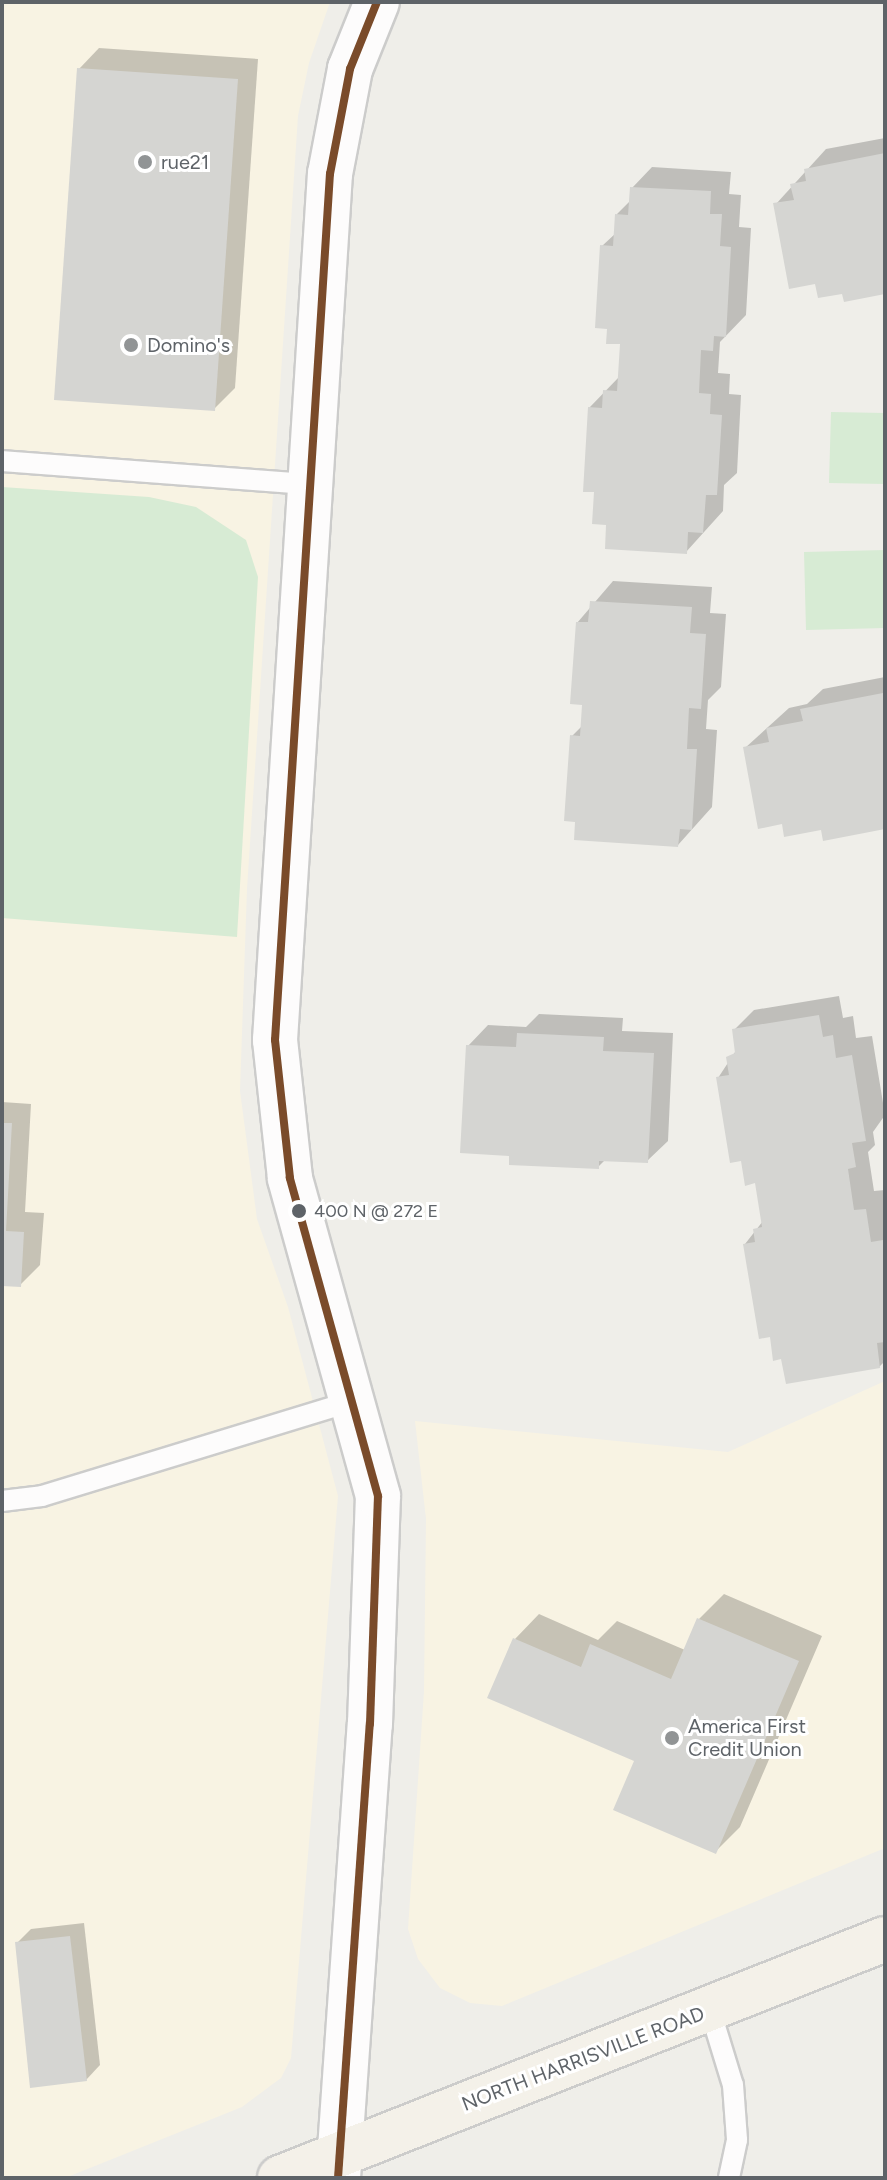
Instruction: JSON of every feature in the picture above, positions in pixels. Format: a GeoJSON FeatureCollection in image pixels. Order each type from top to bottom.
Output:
{"type":"FeatureCollection","features":[{"type":"Feature","properties":{"kind":"main road","name":"NORTH HARRISVILLE ROAD"},"geometry":{"type":"LineString","coordinates":[[280,2178],[339,2166],[885,1939]]}},
{"type":"Feature","properties":{"kind":"street"},"geometry":{"type":"LineString","coordinates":[[339,2166],[370,1724],[378,1496],[290,1178],[275,1040],[330,174],[350,69],[377,2]]}},
{"type":"Feature","properties":{"kind":"lane"},"geometry":{"type":"LineString","coordinates":[[2,461],[310,484]]}},
{"type":"Feature","properties":{"kind":"lane"},"geometry":{"type":"LineString","coordinates":[[2,1501],[42,1496],[352,1401]]}},
{"type":"Feature","properties":{"kind":"lane"},"geometry":{"type":"LineString","coordinates":[[710,2010],[733,2085],[737,2140],[729,2178]]}},
{"type":"Feature","properties":{"kind":"shaded area"},"geometry":{"type":"Polygon","coordinates":[[[2,2],[330,2],[309,63],[298,116],[247,889],[240,1091],[257,1219],[288,1307],[338,1496],[291,2058],[281,2078],[242,2107],[65,2178],[2,2178],[2,2]]]}},
{"type":"Feature","properties":{"kind":"shaded area"},"geometry":{"type":"Polygon","coordinates":[[[885,1381],[885,1848],[502,2006],[470,2003],[440,1988],[418,1959],[408,1929],[424,1691],[426,1519],[415,1421],[728,1452],[885,1381]]]}},
{"type":"Feature","properties":{"kind":"green space"},"geometry":{"type":"Polygon","coordinates":[[[831,412],[885,413],[885,484],[829,483],[831,412]]]}},
{"type":"Feature","properties":{"kind":"green space"},"geometry":{"type":"Polygon","coordinates":[[[2,487],[149,497],[196,507],[246,540],[258,577],[237,937],[2,918],[2,487]]]}},
{"type":"Feature","properties":{"kind":"green space"},"geometry":{"type":"Polygon","coordinates":[[[885,550],[885,628],[806,630],[804,552],[885,550]]]}},
{"type":"Feature","properties":{"kind":"building"},"geometry":{"type":"Polygon","coordinates":[[[77,68],[238,79],[215,411],[54,400],[77,68]]]}},
{"type":"Feature","properties":{"kind":"building"},"geometry":{"type":"Polygon","coordinates":[[[885,153],[885,294],[844,302],[842,294],[818,298],[815,284],[789,289],[773,203],[794,200],[790,184],[806,181],[804,169],[885,153]]]}},
{"type":"Feature","properties":{"kind":"building"},"geometry":{"type":"Polygon","coordinates":[[[630,187],[711,191],[710,214],[722,214],[720,246],[731,247],[726,337],[714,336],[713,351],[701,350],[699,393],[711,394],[710,414],[722,415],[717,495],[706,495],[703,533],[688,532],[687,554],[605,549],[606,525],[592,524],[594,492],[583,492],[588,407],[602,408],[603,390],[617,391],[620,344],[606,344],[607,329],[595,328],[600,245],[613,246],[615,214],[628,215],[630,187]]]}},
{"type":"Feature","properties":{"kind":"building"},"geometry":{"type":"Polygon","coordinates":[[[590,601],[692,607],[690,633],[706,634],[701,709],[689,708],[687,749],[697,749],[692,830],[680,829],[678,847],[574,840],[575,822],[564,821],[570,735],[580,736],[582,705],[570,704],[576,622],[588,622],[590,601]]]}},
{"type":"Feature","properties":{"kind":"building"},"geometry":{"type":"Polygon","coordinates":[[[883,693],[885,829],[823,841],[821,830],[784,837],[782,824],[758,829],[743,747],[769,742],[766,728],[803,721],[800,709],[883,693]]]}},
{"type":"Feature","properties":{"kind":"building"},"geometry":{"type":"Polygon","coordinates":[[[819,1015],[823,1037],[833,1035],[836,1058],[852,1055],[866,1141],[852,1143],[856,1167],[848,1169],[854,1210],[866,1209],[871,1242],[883,1240],[885,1342],[877,1343],[880,1368],[786,1384],[781,1359],[773,1361],[770,1337],[759,1339],[743,1244],[755,1242],[753,1229],[762,1227],[755,1183],[745,1186],[741,1161],[730,1163],[716,1077],[729,1075],[726,1057],[735,1053],[732,1029],[819,1015]]]}},
{"type":"Feature","properties":{"kind":"building"},"geometry":{"type":"Polygon","coordinates":[[[517,1033],[604,1037],[603,1051],[654,1053],[648,1163],[599,1161],[599,1169],[509,1165],[509,1156],[460,1153],[466,1045],[516,1047],[517,1033]]]}},
{"type":"Feature","properties":{"kind":"building"},"geometry":{"type":"Polygon","coordinates":[[[2,1123],[12,1123],[6,1231],[24,1232],[21,1287],[2,1286],[2,1123]]]}},
{"type":"Feature","properties":{"kind":"building","name":"America First Credit Union"},"geometry":{"type":"Polygon","coordinates":[[[697,1618],[799,1661],[716,1854],[613,1810],[634,1761],[487,1698],[513,1638],[581,1667],[590,1644],[671,1679],[697,1618]]]}},
{"type":"Feature","properties":{"kind":"building"},"geometry":{"type":"Polygon","coordinates":[[[70,1936],[87,2081],[30,2088],[15,1942],[70,1936]]]}},
{"type":"Feature","properties":{"kind":"transit line"},"geometry":{"type":"LineString","coordinates":[[338,2178],[370,1724],[378,1496],[290,1178],[275,1040],[330,174],[350,69],[377,2]]}},
{"type":"Feature","properties":{"kind":"place","name":"rue21"},"geometry":{"type":"Point","coordinates":[145,162]}},
{"type":"Feature","properties":{"kind":"place","name":"Domino's"},"geometry":{"type":"Point","coordinates":[131,345]}},
{"type":"Feature","properties":{"kind":"place","name":"400 N @ 272 E"},"geometry":{"type":"Point","coordinates":[299,1211]}},
{"type":"Feature","properties":{"kind":"place","name":"America First Credit Union"},"geometry":{"type":"Point","coordinates":[672,1738]}}]}
